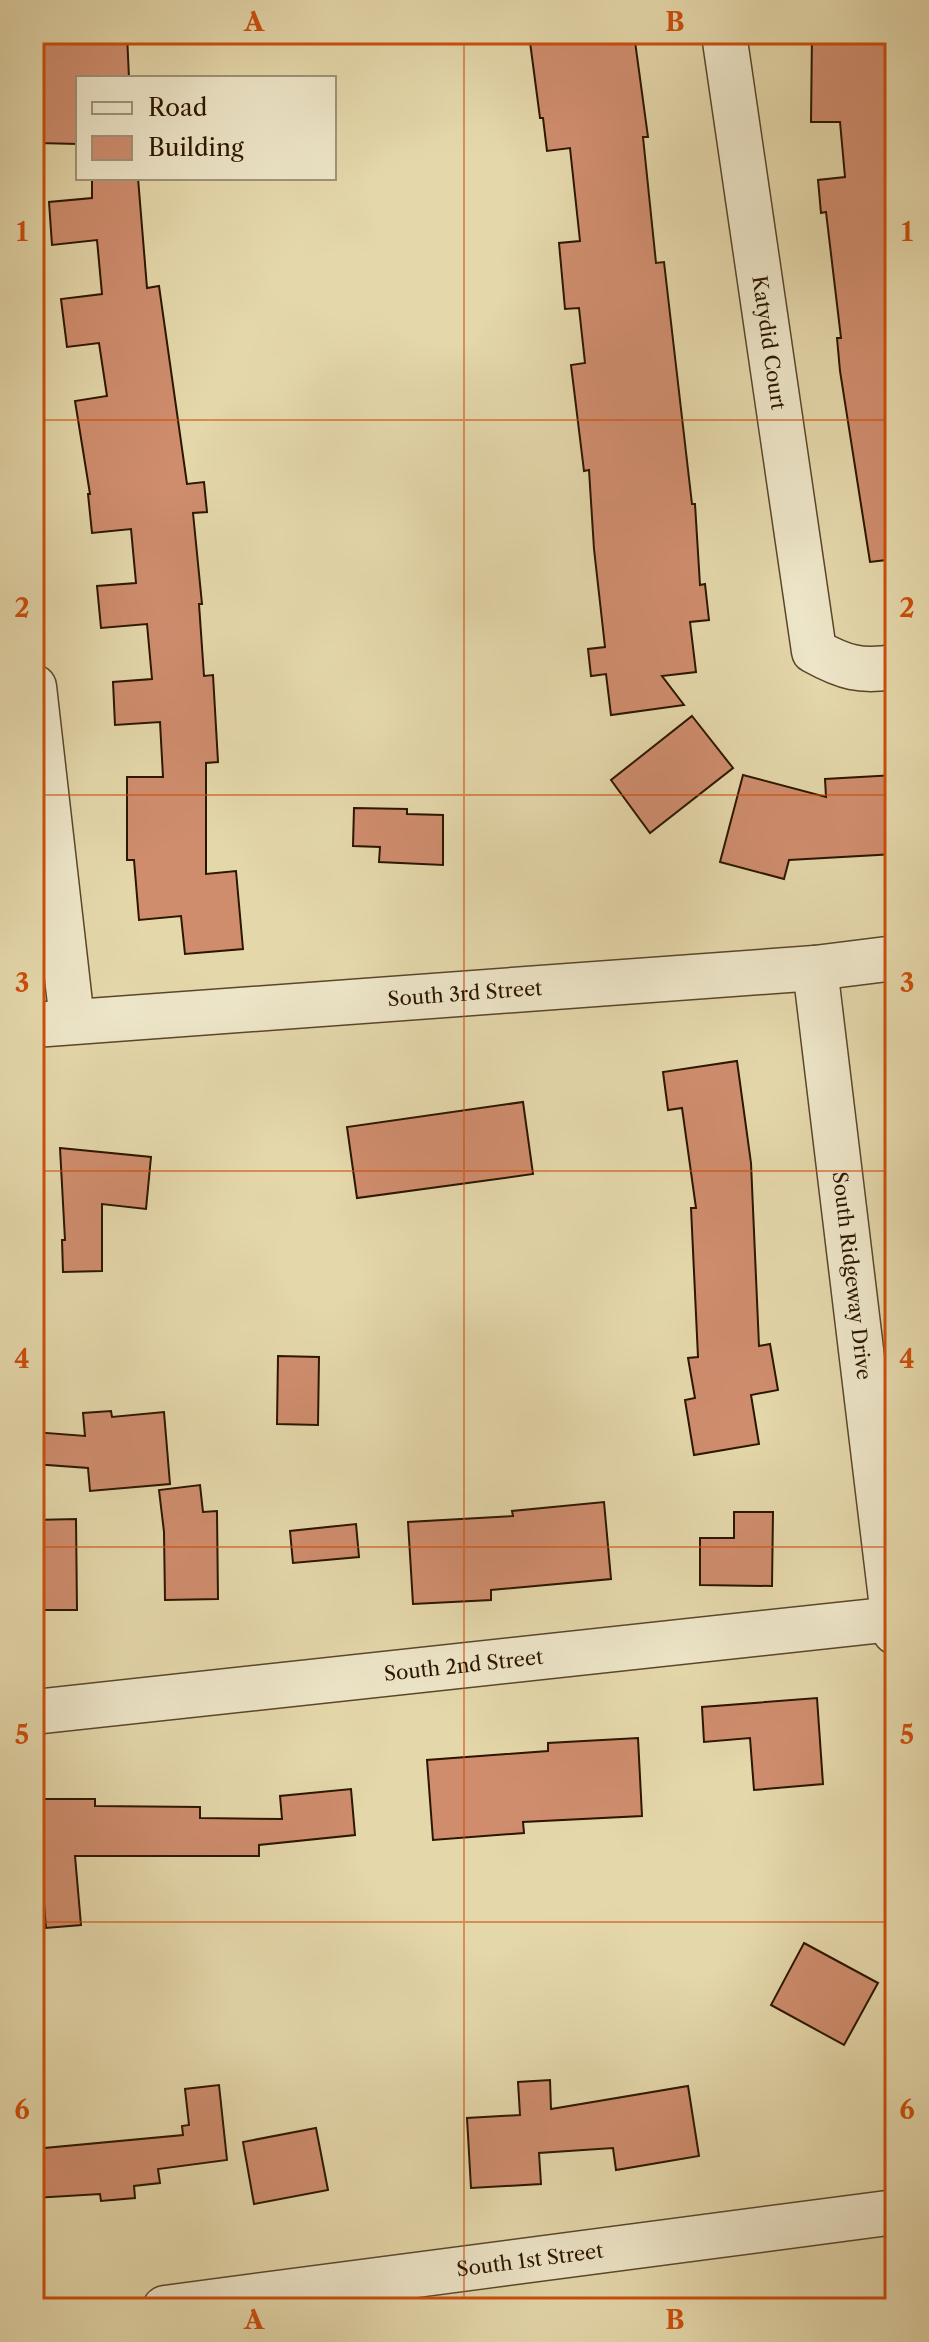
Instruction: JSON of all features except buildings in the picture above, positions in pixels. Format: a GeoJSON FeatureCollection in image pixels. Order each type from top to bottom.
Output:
{"type":"FeatureCollection","features":[{"type":"Feature","properties":{"kind":"street","name":"Katydid Court"},"geometry":{"type":"LineString","coordinates":[[724,34],[814,651],[855,670],[895,667]]}},
{"type":"Feature","properties":{"kind":"street"},"geometry":{"type":"LineString","coordinates":[[34,687],[53,1023]]}},
{"type":"Feature","properties":{"kind":"street","name":"South 3rd Street"},"geometry":{"type":"LineString","coordinates":[[53,1023],[815,968],[895,958]]}},
{"type":"Feature","properties":{"kind":"street","name":"South Ridgeway Drive"},"geometry":{"type":"LineString","coordinates":[[815,968],[883,1426],[894,1625]]}},
{"type":"Feature","properties":{"kind":"street","name":"South 2nd Street"},"geometry":{"type":"LineString","coordinates":[[34,1712],[894,1625]]}},
{"type":"Feature","properties":{"kind":"street","name":"South 1st Street"},"geometry":{"type":"LineString","coordinates":[[165,2308],[433,2291],[895,2212]]}}]}
